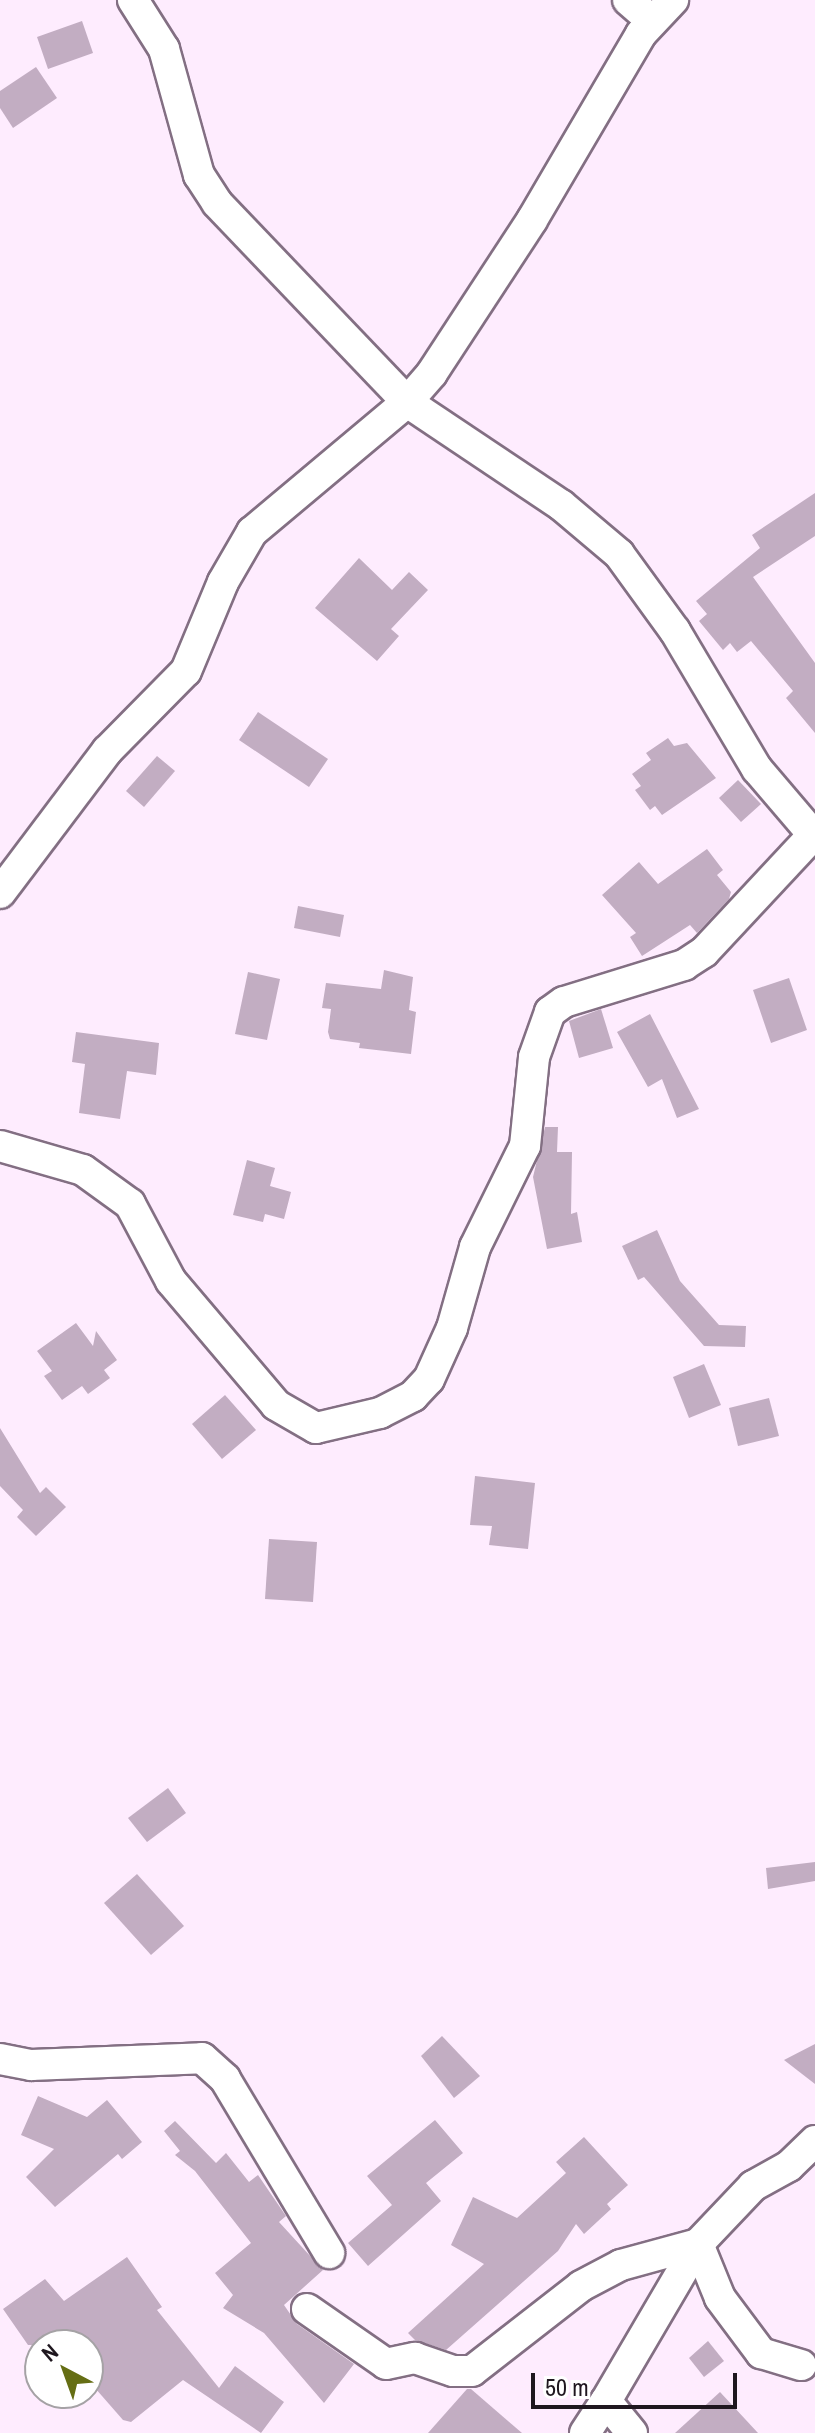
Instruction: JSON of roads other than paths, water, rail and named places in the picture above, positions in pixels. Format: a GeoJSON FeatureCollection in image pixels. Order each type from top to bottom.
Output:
{"type":"FeatureCollection","features":[{"type":"Feature","properties":{"kind":"street"},"geometry":{"type":"LineString","coordinates":[[0,1146],[83,1170],[130,1204],[171,1281],[276,1405],[316,1428],[380,1413],[413,1396],[429,1379],[452,1328],[475,1247],[525,1146],[534,1057],[550,1012],[585,995],[684,965],[704,952],[814,837],[757,769],[675,631],[619,554],[561,505],[407,402],[217,203],[199,175],[164,49],[133,0]]}},
{"type":"Feature","properties":{"kind":"street"},"geometry":{"type":"LineString","coordinates":[[0,893],[107,751],[186,671],[223,582],[252,532],[407,402],[432,373],[532,220],[662,10],[628,0]]}},
{"type":"Feature","properties":{"kind":"street"},"geometry":{"type":"LineString","coordinates":[[0,2059],[31,2065],[202,2058],[225,2079],[329,2253]]}},
{"type":"Feature","properties":{"kind":"street"},"geometry":{"type":"LineString","coordinates":[[585,2433],[698,2244],[753,2186],[789,2166],[815,2141]]}},
{"type":"Feature","properties":{"kind":"street"},"geometry":{"type":"LineString","coordinates":[[307,2309],[386,2364],[415,2358],[453,2371],[472,2371],[581,2286],[621,2265],[698,2244]]}},
{"type":"Feature","properties":{"kind":"street"},"geometry":{"type":"LineString","coordinates":[[698,2244],[720,2298],[761,2353],[801,2365]]}},
{"type":"Feature","properties":{"kind":"street"},"geometry":{"type":"LineString","coordinates":[[606,2401],[632,2433]]}}]}
